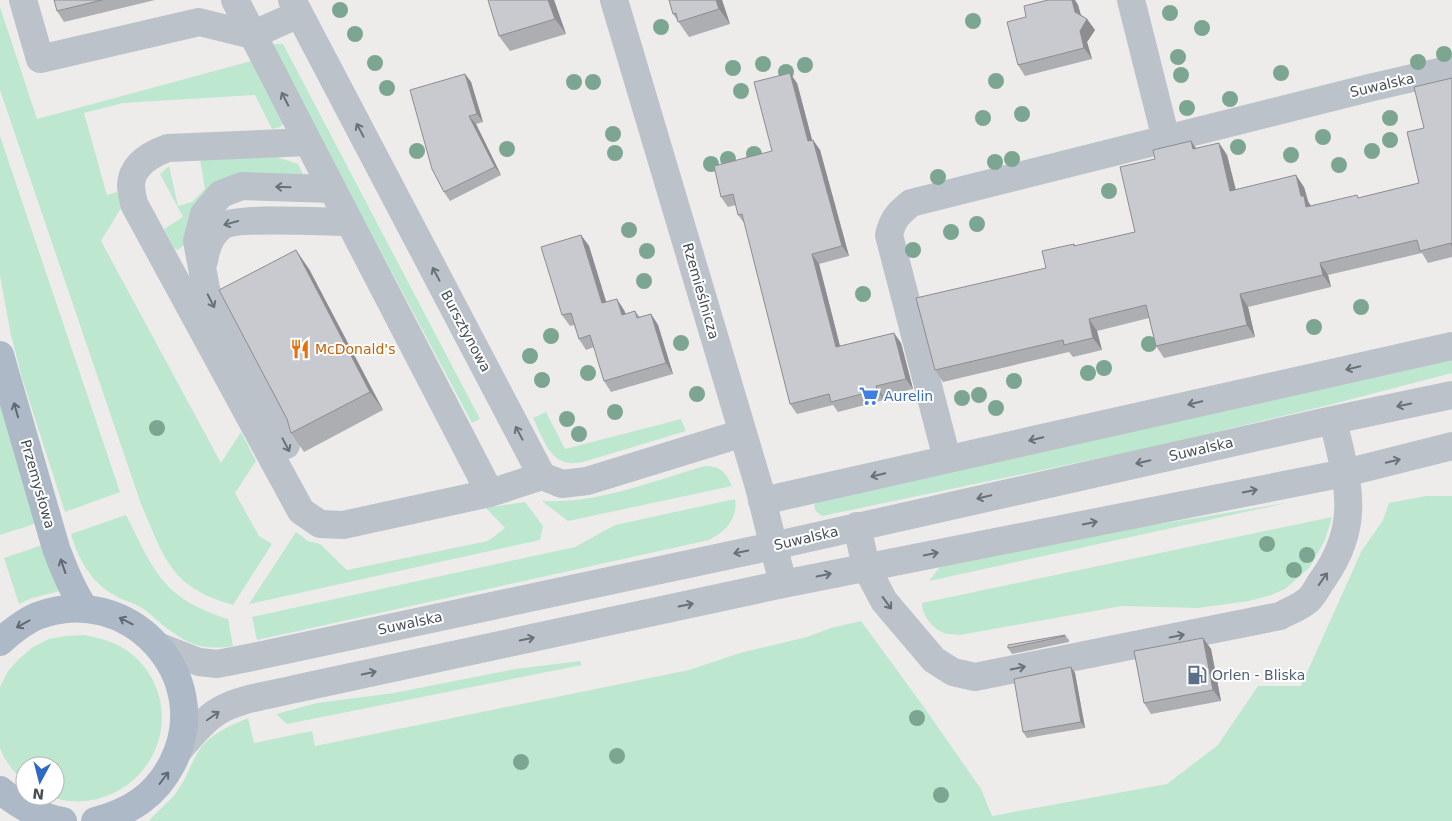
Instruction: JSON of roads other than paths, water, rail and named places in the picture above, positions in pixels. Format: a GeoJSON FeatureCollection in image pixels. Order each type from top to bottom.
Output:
{"type":"FeatureCollection","features":[{"type":"Feature","properties":{"kind":"main road","name":"Przemysłowa"},"geometry":{"type":"LineString","coordinates":[[0,355],[56,548],[67,578],[85,609]]}},
{"type":"Feature","properties":{"kind":"main road"},"geometry":{"type":"LineString","coordinates":[[0,642],[15,629],[37,616],[61,610],[85,609],[113,615],[138,628],[160,647],[170,662],[183,696],[183,733],[179,750],[168,772],[153,792],[131,814],[95,821]]}},
{"type":"Feature","properties":{"kind":"main road"},"geometry":{"type":"LineString","coordinates":[[0,790],[33,813],[56,820]]}},
{"type":"Feature","properties":{"kind":"street"},"geometry":{"type":"LineString","coordinates":[[23,0],[40,59],[199,22],[252,35],[295,7]]}},
{"type":"Feature","properties":{"kind":"street"},"geometry":{"type":"LineString","coordinates":[[235,0],[490,492]]}},
{"type":"Feature","properties":{"kind":"street","name":"Rzemieślnicza"},"geometry":{"type":"LineString","coordinates":[[614,0],[743,433],[783,584]]}},
{"type":"Feature","properties":{"kind":"street"},"geometry":{"type":"LineString","coordinates":[[1131,0],[1166,139]]}},
{"type":"Feature","properties":{"kind":"street","name":"Bursztynowa"},"geometry":{"type":"LineString","coordinates":[[295,7],[542,476]]}},
{"type":"Feature","properties":{"kind":"street","name":"Suwalska"},"geometry":{"type":"LineString","coordinates":[[947,459],[889,235],[892,222],[911,203],[1369,88],[1452,69]]}},
{"type":"Feature","properties":{"kind":"street"},"geometry":{"type":"LineString","coordinates":[[308,142],[168,148],[150,154],[137,168],[131,184],[134,204],[301,511],[320,524],[344,525],[490,492],[542,476],[562,484],[587,481],[743,433]]}},
{"type":"Feature","properties":{"kind":"street"},"geometry":{"type":"LineString","coordinates":[[332,189],[242,186],[221,194],[204,214],[198,241],[207,294],[306,482],[323,508],[344,525]]}},
{"type":"Feature","properties":{"kind":"street"},"geometry":{"type":"LineString","coordinates":[[202,273],[207,245],[221,226],[243,220],[349,222]]}},
{"type":"Feature","properties":{"kind":"street"},"geometry":{"type":"LineString","coordinates":[[762,501],[1452,346]]}},
{"type":"Feature","properties":{"kind":"street","name":"Suwalska"},"geometry":{"type":"LineString","coordinates":[[160,647],[199,662],[217,664],[773,546],[1452,395]]}},
{"type":"Feature","properties":{"kind":"street"},"geometry":{"type":"LineString","coordinates":[[857,526],[866,567],[884,601],[934,660],[953,672],[975,677],[1280,616],[1308,601],[1335,561],[1349,521],[1349,500],[1345,473],[1333,420]]}},
{"type":"Feature","properties":{"kind":"street"},"geometry":{"type":"LineString","coordinates":[[179,750],[200,725],[215,712],[236,703],[783,584],[1345,473],[1452,446]]}},
{"type":"Feature","properties":{"kind":"place","name":"McDonald's"},"geometry":{"type":"Point","coordinates":[300,349]}},
{"type":"Feature","properties":{"kind":"place","name":"Aurelin"},"geometry":{"type":"Point","coordinates":[869,396]}},
{"type":"Feature","properties":{"kind":"place","name":"Orlen - Bliska"},"geometry":{"type":"Point","coordinates":[1197,675]}}]}
